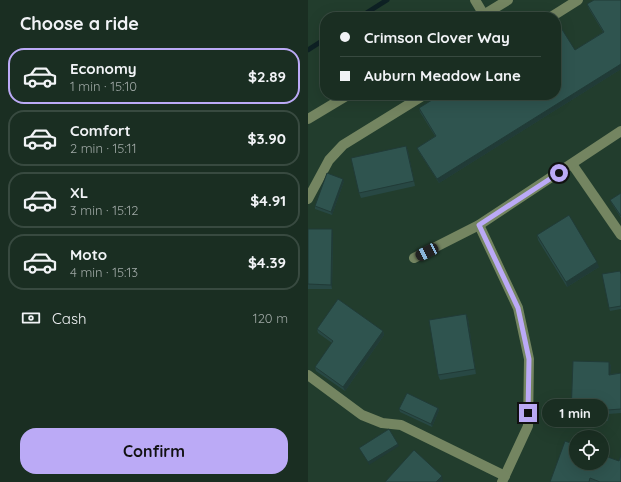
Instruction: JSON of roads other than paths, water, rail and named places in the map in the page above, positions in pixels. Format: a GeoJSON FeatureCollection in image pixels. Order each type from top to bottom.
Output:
{"type":"FeatureCollection","features":[{"type":"Feature","properties":{"kind":"street"},"geometry":{"type":"LineString","coordinates":[[475,0],[480,12]]}},
{"type":"Feature","properties":{"kind":"street"},"geometry":{"type":"LineString","coordinates":[[488,12],[508,0]]}},
{"type":"Feature","properties":{"kind":"street"},"geometry":{"type":"LineString","coordinates":[[559,12],[578,0]]}},
{"type":"Feature","properties":{"kind":"street"},"geometry":{"type":"LineString","coordinates":[[308,119],[340,100]]}},
{"type":"Feature","properties":{"kind":"street"},"geometry":{"type":"LineString","coordinates":[[308,199],[329,160],[343,145],[416,100]]}},
{"type":"Feature","properties":{"kind":"street"},"geometry":{"type":"LineString","coordinates":[[414,258],[479,225],[621,131]]}},
{"type":"Feature","properties":{"kind":"street"},"geometry":{"type":"LineString","coordinates":[[572,164],[621,235]]}},
{"type":"Feature","properties":{"kind":"street"},"geometry":{"type":"LineString","coordinates":[[308,374],[362,415],[382,423],[401,425],[504,479],[528,426],[529,359],[518,308],[479,225]]}},
{"type":"Feature","properties":{"kind":"waterway"},"geometry":{"type":"LineString","coordinates":[[368,12],[387,0]]}},
{"type":"Feature","properties":{"kind":"waterway"},"geometry":{"type":"LineString","coordinates":[[308,50],[320,42]]}}]}
